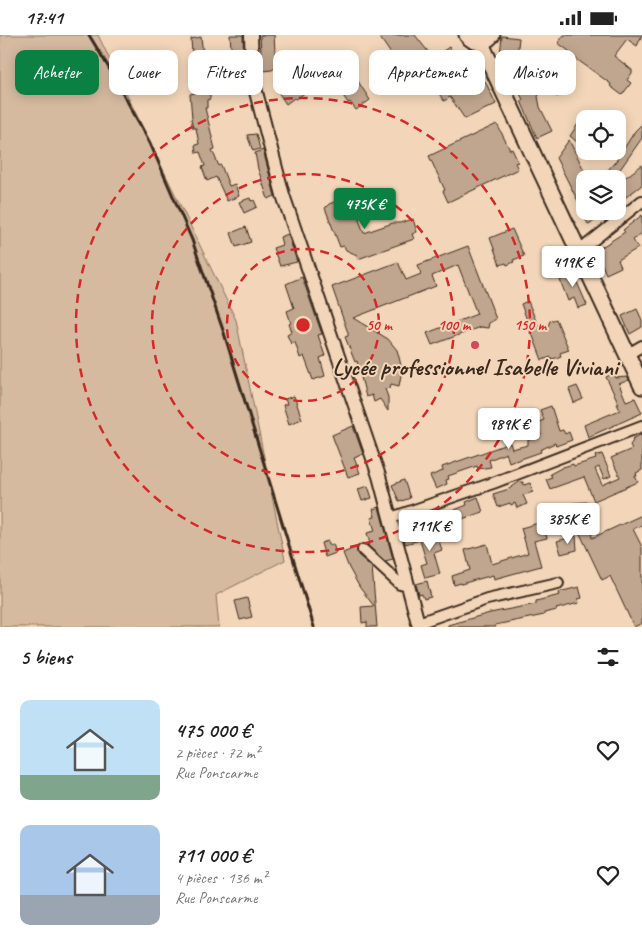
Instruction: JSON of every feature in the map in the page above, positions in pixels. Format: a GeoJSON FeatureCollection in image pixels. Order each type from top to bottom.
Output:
{"type":"FeatureCollection","features":[{"type":"Feature","properties":{"kind":"main road"},"geometry":{"type":"LineString","coordinates":[[467,35],[472,40],[487,39],[484,50],[642,385]]}},
{"type":"Feature","properties":{"kind":"street"},"geometry":{"type":"LineString","coordinates":[[250,35],[256,91],[283,195],[379,476],[418,625],[487,599],[558,583]]}},
{"type":"Feature","properties":{"kind":"street"},"geometry":{"type":"LineString","coordinates":[[578,250],[587,245],[642,201]]}},
{"type":"Feature","properties":{"kind":"street"},"geometry":{"type":"LineString","coordinates":[[628,354],[642,345]]}},
{"type":"Feature","properties":{"kind":"street"},"geometry":{"type":"LineString","coordinates":[[391,518],[493,483],[642,426]]}},
{"type":"Feature","properties":{"kind":"street"},"geometry":{"type":"LineString","coordinates":[[363,550],[400,584],[408,586]]}},
{"type":"Feature","properties":{"kind":"shaded area"},"geometry":{"type":"Polygon","coordinates":[[[0,35],[98,35],[109,58],[109,95],[127,95],[236,320],[285,560],[216,595],[219,627],[0,627],[0,35]]]}},
{"type":"Feature","properties":{"kind":"building"},"geometry":{"type":"Polygon","coordinates":[[[230,35],[243,35],[243,50],[231,50],[230,35]]]}},
{"type":"Feature","properties":{"kind":"building"},"geometry":{"type":"Polygon","coordinates":[[[260,35],[274,35],[275,50],[273,50],[272,70],[263,71],[263,50],[261,50],[260,35]]]}},
{"type":"Feature","properties":{"kind":"building"},"geometry":{"type":"Polygon","coordinates":[[[378,35],[415,35],[427,50],[388,50],[378,35]]]}},
{"type":"Feature","properties":{"kind":"building"},"geometry":{"type":"Polygon","coordinates":[[[564,35],[642,35],[637,46],[627,39],[614,56],[632,70],[627,80],[631,83],[622,95],[610,86],[611,84],[576,59],[576,50],[568,50],[558,43],[564,35]]]}},
{"type":"Feature","properties":{"kind":"building"},"geometry":{"type":"Polygon","coordinates":[[[502,36],[519,38],[518,50],[501,50],[502,36]]]}},
{"type":"Feature","properties":{"kind":"building"},"geometry":{"type":"Polygon","coordinates":[[[201,37],[202,50],[192,50],[191,39],[201,37]]]}},
{"type":"Feature","properties":{"kind":"building"},"geometry":{"type":"Polygon","coordinates":[[[485,81],[496,104],[465,119],[450,97],[444,101],[440,95],[485,95],[485,81]]]}},
{"type":"Feature","properties":{"kind":"building"},"geometry":{"type":"Polygon","coordinates":[[[359,83],[370,100],[356,110],[350,102],[348,103],[343,95],[359,95],[359,83]]]}},
{"type":"Feature","properties":{"kind":"building"},"geometry":{"type":"Polygon","coordinates":[[[190,95],[210,95],[210,99],[207,100],[207,108],[205,108],[215,149],[212,150],[219,166],[221,165],[229,186],[235,184],[239,196],[227,201],[216,177],[207,181],[202,167],[205,166],[200,152],[196,153],[195,145],[199,144],[196,128],[193,128],[190,95]]]}},
{"type":"Feature","properties":{"kind":"building"},"geometry":{"type":"Polygon","coordinates":[[[280,95],[302,95],[296,99],[294,98],[286,104],[280,95]]]}},
{"type":"Feature","properties":{"kind":"building"},"geometry":{"type":"Polygon","coordinates":[[[521,95],[539,95],[540,107],[552,131],[537,138],[521,101],[523,100],[521,95]]]}},
{"type":"Feature","properties":{"kind":"building"},"geometry":{"type":"Polygon","coordinates":[[[497,124],[510,150],[512,149],[518,162],[515,163],[518,169],[448,202],[443,191],[445,190],[429,156],[497,124]]]}},
{"type":"Feature","properties":{"kind":"building"},"geometry":{"type":"Polygon","coordinates":[[[642,124],[642,138],[620,170],[608,170],[617,160],[626,160],[626,145],[642,124]]]}},
{"type":"Feature","properties":{"kind":"building"},"geometry":{"type":"Polygon","coordinates":[[[576,127],[576,141],[570,136],[576,127]]]}},
{"type":"Feature","properties":{"kind":"building"},"geometry":{"type":"Polygon","coordinates":[[[256,134],[260,149],[253,151],[247,135],[256,134]]]}},
{"type":"Feature","properties":{"kind":"building"},"geometry":{"type":"Polygon","coordinates":[[[569,140],[576,154],[576,160],[579,160],[584,170],[576,170],[576,197],[556,158],[569,140]]]}},
{"type":"Feature","properties":{"kind":"building"},"geometry":{"type":"Polygon","coordinates":[[[263,150],[275,196],[268,199],[255,153],[263,150]]]}},
{"type":"Feature","properties":{"kind":"building"},"geometry":{"type":"Polygon","coordinates":[[[642,165],[642,185],[626,197],[626,177],[642,165]]]}},
{"type":"Feature","properties":{"kind":"building"},"geometry":{"type":"Polygon","coordinates":[[[347,197],[348,203],[355,200],[360,206],[361,214],[359,220],[364,233],[393,223],[413,219],[417,232],[412,234],[414,239],[358,259],[357,255],[346,250],[344,246],[340,247],[325,208],[329,204],[347,197]]]}},
{"type":"Feature","properties":{"kind":"building"},"geometry":{"type":"Polygon","coordinates":[[[250,198],[251,201],[254,200],[257,207],[244,213],[239,202],[250,198]]]}},
{"type":"Feature","properties":{"kind":"building"},"geometry":{"type":"Polygon","coordinates":[[[642,215],[642,233],[633,240],[638,248],[618,260],[621,267],[606,274],[597,250],[625,232],[623,230],[642,215]]]}},
{"type":"Feature","properties":{"kind":"building"},"geometry":{"type":"Polygon","coordinates":[[[586,220],[594,220],[595,221],[588,224],[586,220]]]}},
{"type":"Feature","properties":{"kind":"building"},"geometry":{"type":"Polygon","coordinates":[[[246,227],[251,242],[236,247],[231,233],[246,227]]]}},
{"type":"Feature","properties":{"kind":"building"},"geometry":{"type":"Polygon","coordinates":[[[512,229],[524,256],[513,260],[514,262],[507,265],[506,263],[500,265],[490,238],[512,229]]]}},
{"type":"Feature","properties":{"kind":"building"},"geometry":{"type":"Polygon","coordinates":[[[288,234],[297,262],[280,266],[273,248],[282,245],[280,237],[288,234]]]}},
{"type":"Feature","properties":{"kind":"building"},"geometry":{"type":"Polygon","coordinates":[[[468,246],[496,319],[489,323],[488,328],[480,327],[432,345],[427,333],[477,314],[458,265],[432,276],[436,286],[353,318],[388,339],[397,350],[402,370],[399,386],[391,384],[390,388],[385,389],[388,397],[388,411],[380,399],[374,402],[372,395],[366,397],[357,361],[355,362],[345,337],[348,336],[348,333],[332,287],[398,262],[406,280],[421,274],[418,265],[468,246]]]}},
{"type":"Feature","properties":{"kind":"building"},"geometry":{"type":"Polygon","coordinates":[[[574,268],[579,278],[576,280],[587,305],[578,308],[574,298],[568,301],[560,280],[562,279],[560,274],[574,268]]]}},
{"type":"Feature","properties":{"kind":"building"},"geometry":{"type":"Polygon","coordinates":[[[302,277],[322,334],[318,335],[325,356],[320,358],[325,376],[313,380],[304,356],[300,358],[295,342],[291,344],[287,335],[292,332],[287,311],[294,308],[286,284],[302,277]]]}},
{"type":"Feature","properties":{"kind":"building"},"geometry":{"type":"Polygon","coordinates":[[[528,301],[538,326],[542,324],[548,326],[550,321],[556,319],[569,350],[560,353],[561,356],[542,360],[521,304],[528,301]]]}},
{"type":"Feature","properties":{"kind":"building"},"geometry":{"type":"Polygon","coordinates":[[[637,309],[642,320],[642,327],[630,334],[622,316],[637,309]]]}},
{"type":"Feature","properties":{"kind":"building"},"geometry":{"type":"Polygon","coordinates":[[[614,373],[616,378],[627,377],[629,380],[619,384],[626,401],[635,398],[642,413],[588,437],[584,425],[620,410],[606,377],[614,373]]]}},
{"type":"Feature","properties":{"kind":"building"},"geometry":{"type":"Polygon","coordinates":[[[577,386],[583,399],[574,403],[569,389],[577,386]]]}},
{"type":"Feature","properties":{"kind":"building"},"geometry":{"type":"Polygon","coordinates":[[[294,396],[302,419],[289,424],[283,405],[287,404],[285,399],[294,396]]]}},
{"type":"Feature","properties":{"kind":"building"},"geometry":{"type":"Polygon","coordinates":[[[551,406],[559,431],[563,430],[565,434],[569,432],[572,440],[556,446],[555,443],[540,450],[541,452],[515,461],[509,462],[506,453],[489,460],[491,467],[478,469],[477,466],[448,476],[447,484],[436,489],[430,476],[443,471],[442,467],[510,443],[512,449],[528,445],[528,440],[541,435],[536,423],[544,420],[540,410],[551,406]]]}},
{"type":"Feature","properties":{"kind":"building"},"geometry":{"type":"Polygon","coordinates":[[[353,426],[363,454],[354,458],[360,473],[348,477],[332,435],[353,426]]]}},
{"type":"Feature","properties":{"kind":"building"},"geometry":{"type":"Polygon","coordinates":[[[642,434],[642,470],[636,473],[637,476],[635,476],[638,482],[594,501],[584,477],[550,489],[546,479],[552,477],[550,474],[563,467],[573,464],[574,466],[596,459],[595,456],[602,454],[611,476],[604,479],[599,467],[595,469],[602,485],[620,477],[611,458],[632,449],[630,445],[633,441],[632,439],[642,434]]]}},
{"type":"Feature","properties":{"kind":"building"},"geometry":{"type":"Polygon","coordinates":[[[404,480],[410,498],[399,501],[392,485],[404,480]]]}},
{"type":"Feature","properties":{"kind":"building"},"geometry":{"type":"Polygon","coordinates":[[[519,482],[523,482],[524,485],[530,483],[533,492],[523,495],[527,504],[517,508],[515,503],[498,507],[493,494],[509,489],[519,482]]]}},
{"type":"Feature","properties":{"kind":"building"},"geometry":{"type":"Polygon","coordinates":[[[368,486],[372,498],[362,501],[358,489],[368,486]]]}},
{"type":"Feature","properties":{"kind":"building"},"geometry":{"type":"Polygon","coordinates":[[[478,497],[483,512],[441,526],[439,519],[443,517],[442,515],[467,505],[466,502],[478,497]]]}},
{"type":"Feature","properties":{"kind":"building"},"geometry":{"type":"Polygon","coordinates":[[[589,502],[592,538],[642,515],[642,525],[633,529],[642,547],[642,623],[634,627],[610,576],[602,580],[574,521],[573,503],[589,502]]]}},
{"type":"Feature","properties":{"kind":"building"},"geometry":{"type":"Polygon","coordinates":[[[379,507],[393,559],[385,561],[367,545],[370,544],[367,533],[375,531],[371,518],[375,517],[373,509],[379,507]]]}},
{"type":"Feature","properties":{"kind":"building"},"geometry":{"type":"Polygon","coordinates":[[[542,522],[547,538],[534,541],[541,566],[494,579],[493,575],[454,585],[452,576],[470,570],[465,550],[487,544],[492,564],[528,553],[521,528],[542,522]]]}},
{"type":"Feature","properties":{"kind":"building"},"geometry":{"type":"Polygon","coordinates":[[[416,528],[420,540],[405,544],[404,537],[409,535],[408,531],[416,528]]]}},
{"type":"Feature","properties":{"kind":"building"},"geometry":{"type":"Polygon","coordinates":[[[435,529],[442,550],[434,553],[440,574],[425,578],[421,565],[427,563],[418,534],[435,529]]]}},
{"type":"Feature","properties":{"kind":"building"},"geometry":{"type":"Polygon","coordinates":[[[576,536],[577,550],[561,554],[557,541],[576,536]]]}},
{"type":"Feature","properties":{"kind":"building"},"geometry":{"type":"Polygon","coordinates":[[[328,541],[329,545],[333,544],[336,553],[325,557],[321,543],[328,541]]]}},
{"type":"Feature","properties":{"kind":"building"},"geometry":{"type":"Polygon","coordinates":[[[357,547],[358,555],[372,567],[377,627],[367,627],[367,622],[362,623],[361,607],[374,606],[360,588],[343,553],[357,547]]]}},
{"type":"Feature","properties":{"kind":"building"},"geometry":{"type":"Polygon","coordinates":[[[427,581],[431,597],[424,599],[422,594],[419,595],[416,584],[427,581]]]}},
{"type":"Feature","properties":{"kind":"building"},"geometry":{"type":"Polygon","coordinates":[[[579,587],[582,598],[578,599],[579,603],[544,613],[544,615],[495,625],[496,627],[448,627],[448,625],[490,613],[536,604],[536,601],[560,595],[559,592],[579,587]]]}},
{"type":"Feature","properties":{"kind":"building"},"geometry":{"type":"Polygon","coordinates":[[[247,598],[252,617],[240,620],[235,601],[247,598]]]}},
{"type":"Feature","properties":{"kind":"railway"},"geometry":{"type":"LineString","coordinates":[[89,35],[150,143],[192,240],[224,333],[314,627]]}},
{"type":"Feature","properties":{"kind":"place","name":"Lycée professionnel Isabelle Viviani"},"geometry":{"type":"Point","coordinates":[475,345]}}]}
